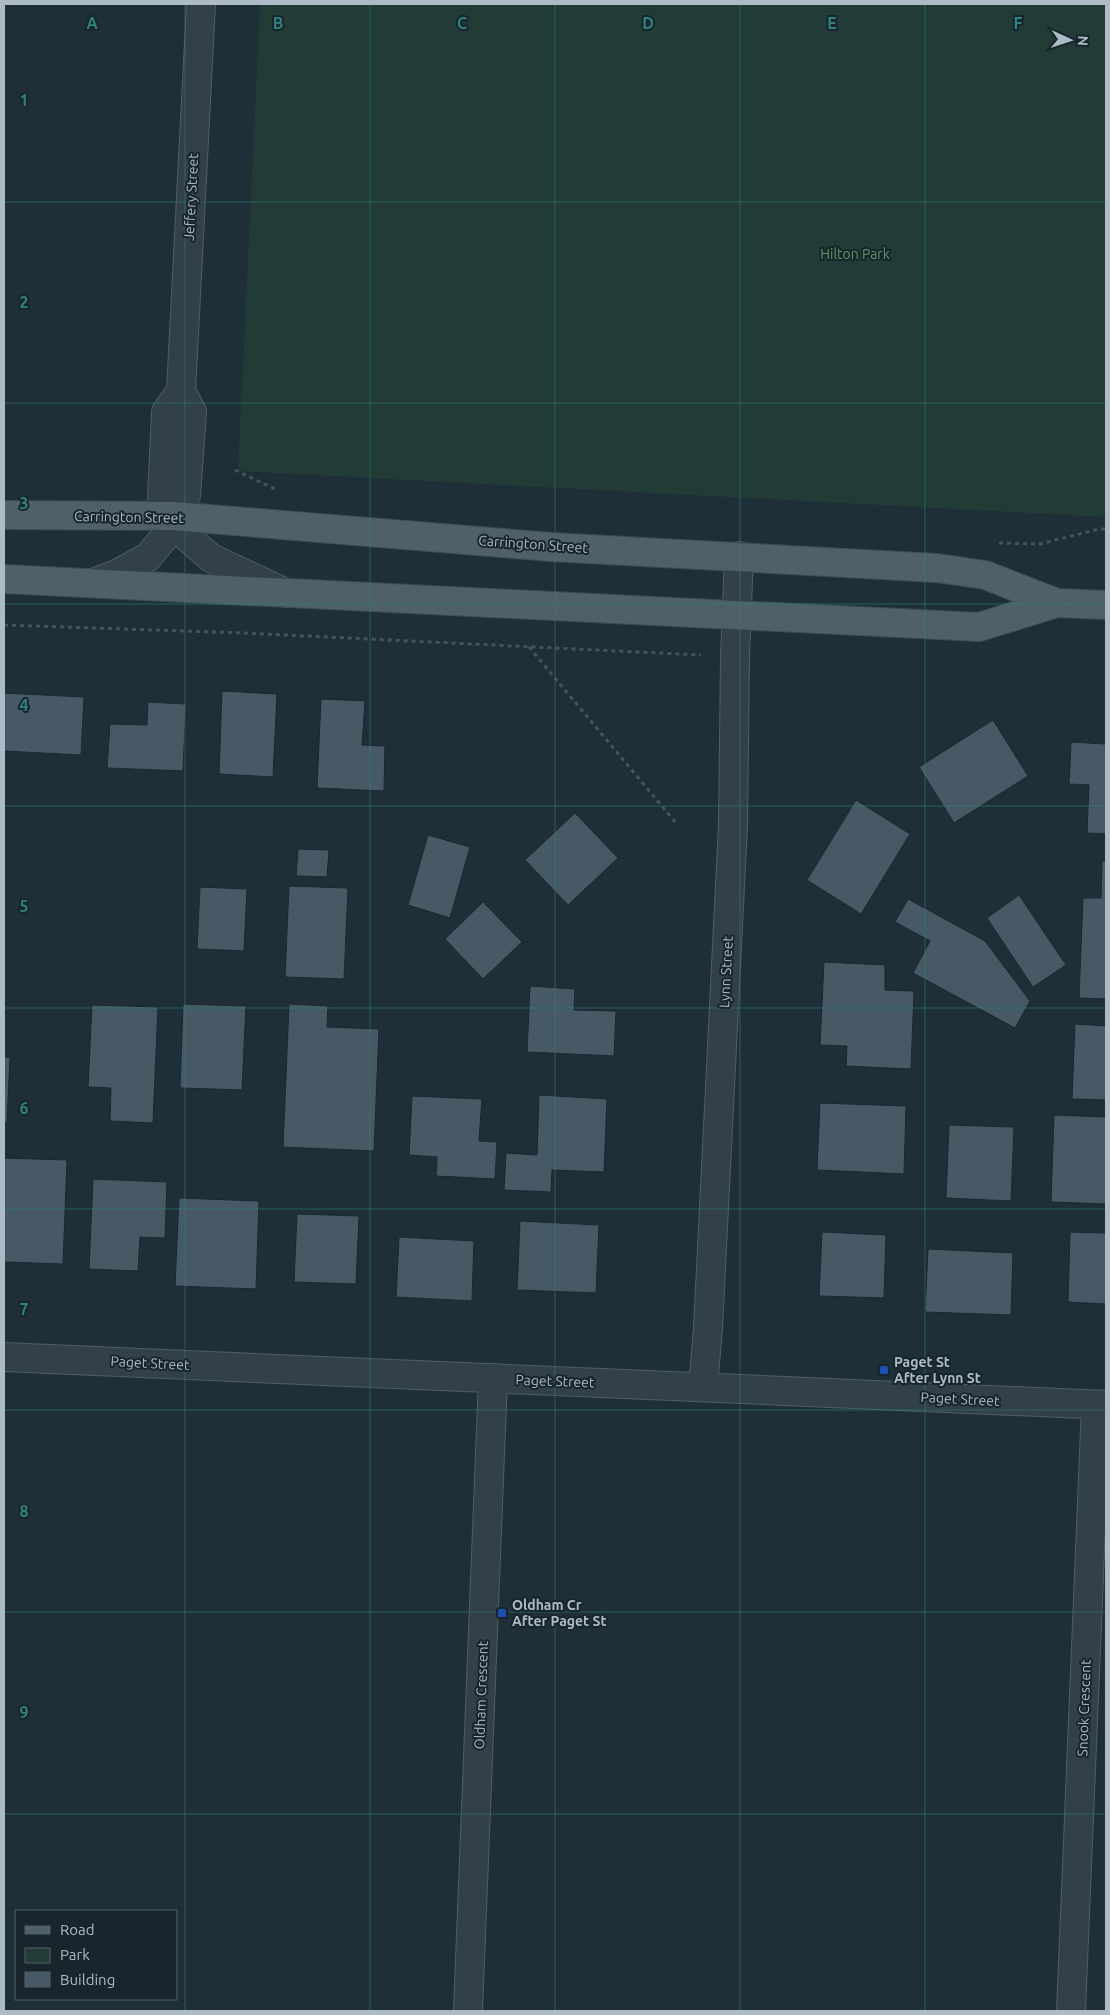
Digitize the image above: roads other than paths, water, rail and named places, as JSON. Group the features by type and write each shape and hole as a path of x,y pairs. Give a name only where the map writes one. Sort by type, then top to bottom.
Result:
{"main road":[{"name":"Carrington Street","path":"4,516 173,516 552,547 947,569 985,575 1057,603 1106,605"},
{"name":"Carrington Street","path":"4,579 979,627 1057,603"}],"street":[{"name":"Jeffery Street","path":"93,583 119,573 148,557 163,539 173,516 186,495 192,412 181,390 201,4"},
{"path":"173,516 188,538 210,558 287,594"},
{"name":"Lynn Street","path":"703,1387 733,825 736,614 739,556"},
{"name":"Paget Street","path":"4,1357 1101,1405"},
{"name":"Oldham Crescent","path":"468,2011 493,1378"},
{"name":"Snook Crescent","path":"1071,2011 1101,1405"}],"place":[{"name":"Paget St After Lynn St","path":"884,1370"},
{"name":"Oldham Cr After Paget St","path":"502,1613"}],"park label":[{"name":"Hilton Park","path":"855,254"}]}
